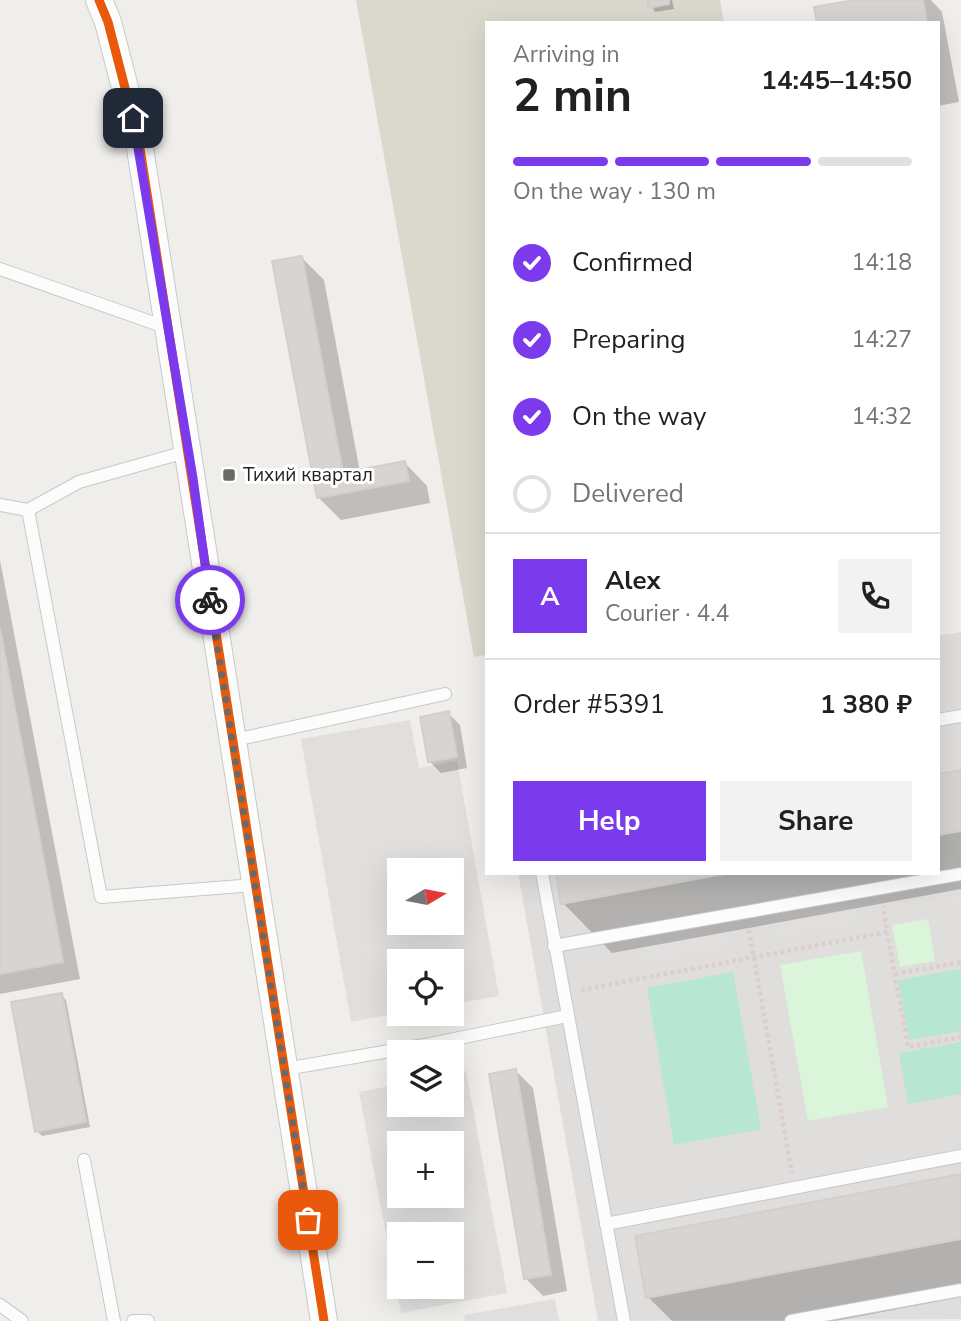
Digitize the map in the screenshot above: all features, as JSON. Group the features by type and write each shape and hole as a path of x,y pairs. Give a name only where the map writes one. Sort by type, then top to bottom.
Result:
{"street":[{"path":"100,0 139,142 189,451 230,741 324,1321"}],"lane":[{"path":"0,269 169,328"},
{"path":"0,505 28,510 79,482 189,451"},
{"path":"28,510 101,897 254,885"},
{"path":"230,741 445,694"},
{"path":"940,720 961,716"},
{"path":"554,946 961,874"},
{"path":"542,875 624,1321"},
{"path":"285,1069 430,1044 567,1016"},
{"path":"606,1224 961,1156"},
{"path":"84,1160 114,1321"},
{"path":"791,1321 961,1290"},
{"path":"0,1305 22,1321"},
{"path":"133,1321 148,1321"}],"path":[{"path":"880,888 908,1047 961,1037"},
{"path":"747,912 752,957 794,1187"},
{"path":"563,993 887,932"},
{"path":"895,974 961,962"}],"shaded area":[{"path":"356,0 720,0 724,21 485,21 485,655 474,657"},
{"path":"961,632 961,1319 598,1321 518,875 940,875 940,636"},
{"path":"410,720 419,768 457,761 499,996 464,1002 464,949 387,949 387,1015 351,1022 301,739"},
{"path":"961,890 961,906 917,913 915,898"},
{"path":"854,903 858,924 777,938 773,918"},
{"path":"728,928 731,948 642,964 639,944"},
{"path":"466,1071 507,1293 401,1313 398,1299 464,1299 464,1222 387,1222 387,1239 359,1092 387,1086 387,1117 464,1117"},
{"path":"555,1299 559,1321 465,1321 464,1315"}],"green space":[{"path":"928,919 935,961 900,967 892,925"},
{"path":"861,951 888,1107 808,1121 780,965"},
{"path":"961,969 961,1031 909,1040 898,980"},
{"path":"733,972 761,1129 674,1145 647,988"},
{"path":"961,1042 961,1094 908,1104 899,1053"}],"building":[{"path":"647,0 669,0 669,4 648,8"},
{"path":"854,0 923,0 927,21 817,21 814,7"},
{"path":"302,256 343,473 405,461 409,481 317,498 272,261"},
{"path":"0,629 63,962 0,974"},
{"path":"449,711 457,757 428,762 420,717"},
{"path":"961,770 961,831 940,835 940,774"},
{"path":"556,875 718,875 561,904"},
{"path":"62,993 86,1122 35,1132 11,1002"},
{"path":"516,1069 551,1275 524,1279 489,1074"},
{"path":"961,1174 961,1239 646,1298 635,1236"}],"cycle path":[{"path":"99,0 108,22 139,142 324,1321"}],"way so far":[{"path":"210,600 230,741 308,1220"}],"place":[{"name":"Тихий квартал","path":"229,475"}],"route":[{"path":"133,118 193,478 210,600"}]}
